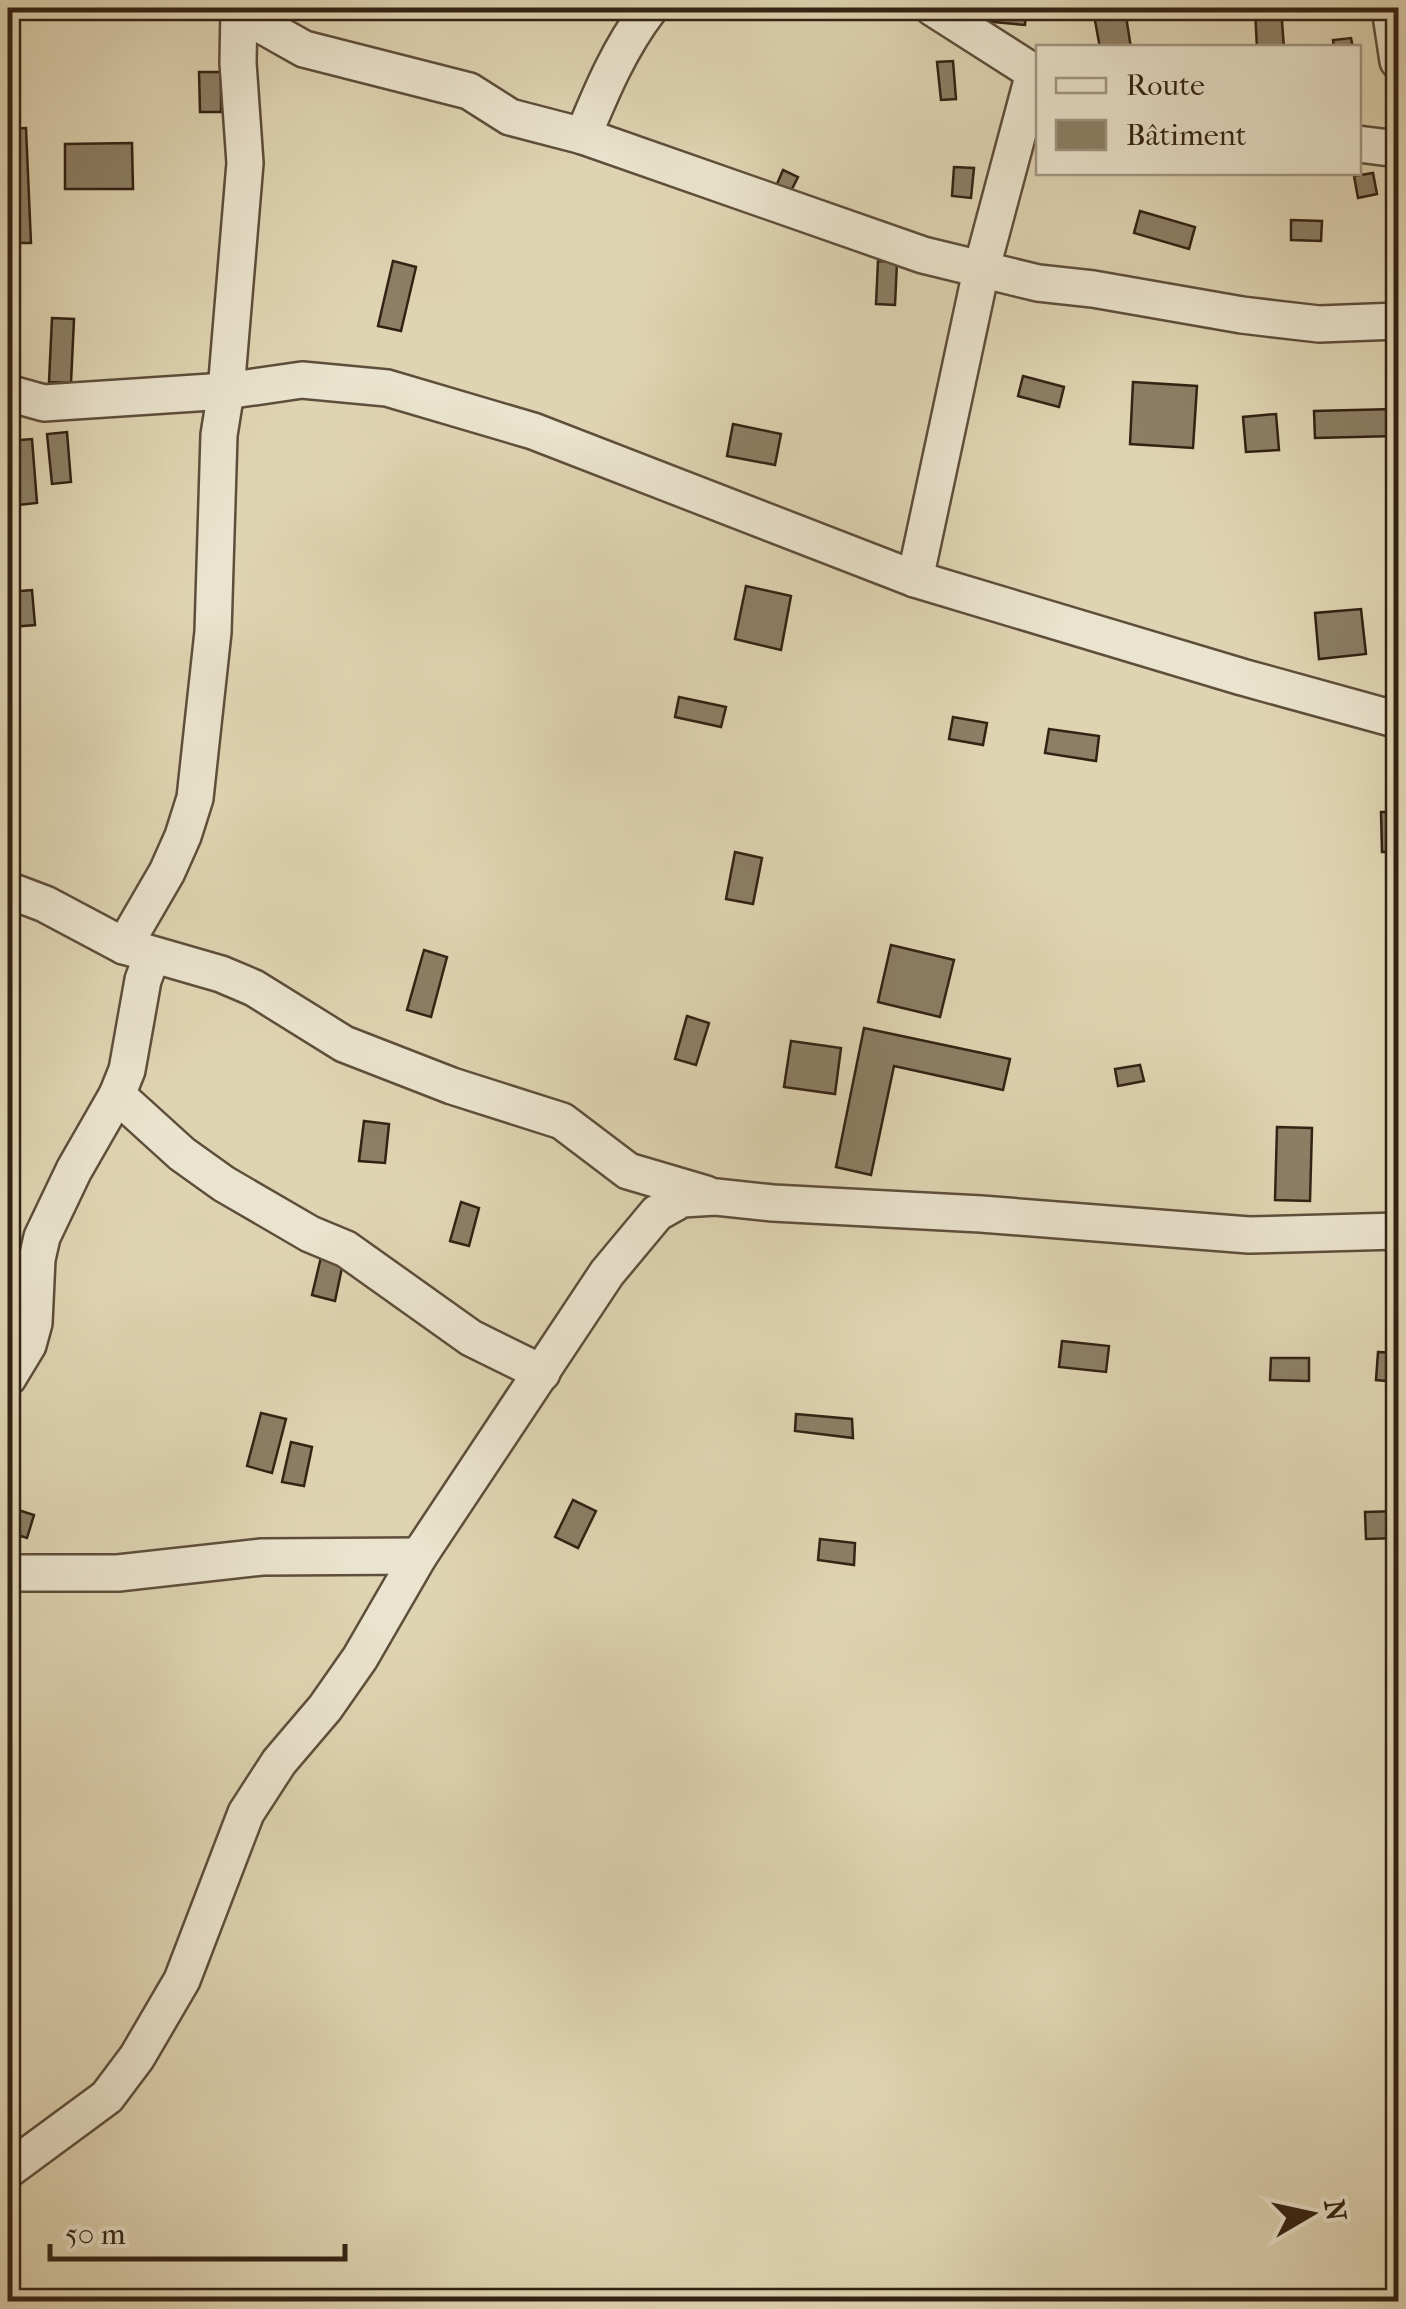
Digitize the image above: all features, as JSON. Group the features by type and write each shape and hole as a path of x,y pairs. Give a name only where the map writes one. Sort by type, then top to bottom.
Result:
{"street":[{"path":"583,136 607,77 650,8"},
{"path":"915,578 981,270 1036,74 934,8"},
{"path":"1390,8 1398,61"},
{"path":"8,1378 28,1345 34,1323 42,1236 74,1170 118,1095 134,1040 144,980 138,951 195,798 213,632 217,468 245,163 238,63 240,10 304,49 469,92 510,117 583,136 923,255 981,270 1242,315 1319,324 1398,321"},
{"path":"1361,144 1398,150"},
{"path":"8,394 44,404 226,392 302,380 387,388 533,431 915,578 1398,720"},
{"path":"8,890 45,904 138,951 221,974 254,988 344,1044 452,1086 562,1121 628,1171 716,1196 1249,1235 1398,1231"},
{"path":"118,1095 182,1154 224,1184 310,1234 346,1249 471,1338 542,1373"},
{"path":"8,2170 106,2097 138,2057 182,1980 246,1813 278,1762 325,1708 360,1658 419,1556 607,1273 657,1213 682,1199 716,1196"},
{"path":"8,1573 118,1572 262,1557 419,1556"}],"building":[{"path":"359,8 402,8 402,13 359,13"},
{"path":"584,8 618,8 619,13 585,19"},
{"path":"984,8 1026,8 1025,25 983,21"},
{"path":"1145,8 1205,8 1205,15 1145,12"},
{"path":"1281,8 1284,45 1257,45 1255,10"},
{"path":"1125,10 1131,45 1099,45 1094,15"},
{"path":"1351,38 1352,45 1334,45 1333,40"},
{"path":"953,61 956,99 941,100 937,62"},
{"path":"199,72 221,72 221,112 200,112"},
{"path":"26,128 31,243 8,243 8,129"},
{"path":"132,143 133,189 65,189 65,144"},
{"path":"954,167 974,168 971,198 952,196"},
{"path":"783,170 798,177 788,197 774,191"},
{"path":"1373,173 1377,194 1358,198 1354,176"},
{"path":"1140,211 1195,227 1189,249 1134,233"},
{"path":"1291,220 1322,221 1321,241 1291,240"},
{"path":"393,261 416,267 401,331 378,326"},
{"path":"878,261 897,262 895,305 876,304"},
{"path":"52,318 74,319 71,383 49,382"},
{"path":"1023,376 1064,387 1059,407 1018,396"},
{"path":"1133,382 1197,386 1193,448 1130,444"},
{"path":"1394,409 1395,436 1315,438 1314,411"},
{"path":"1276,414 1279,450 1246,452 1243,417"},
{"path":"733,424 781,434 775,465 727,456"},
{"path":"67,432 71,482 52,484 47,434"},
{"path":"32,439 37,503 8,506 8,441"},
{"path":"746,586 791,596 781,650 735,639"},
{"path":"32,590 35,625 12,627 9,592"},
{"path":"1361,609 1366,654 1319,659 1315,613"},
{"path":"1398,669 1398,697 1395,698 1390,671"},
{"path":"679,697 726,707 721,727 675,717"},
{"path":"953,717 987,723 983,745 949,739"},
{"path":"1049,729 1099,736 1096,761 1045,753"},
{"path":"1381,812 1398,812 1398,852 1382,852"},
{"path":"735,852 762,858 753,904 726,899"},
{"path":"891,945 954,960 940,1017 878,1002"},
{"path":"424,950 447,957 431,1017 407,1010"},
{"path":"687,1016 709,1023 696,1065 675,1059"},
{"path":"864,1028 1010,1059 1003,1090 894,1066 871,1175 836,1167"},
{"path":"791,1041 841,1048 835,1094 784,1087"},
{"path":"1140,1065 1144,1081 1118,1086 1115,1069"},
{"path":"364,1121 389,1124 385,1163 359,1161"},
{"path":"1277,1127 1312,1128 1310,1201 1275,1200"},
{"path":"461,1202 479,1208 469,1246 450,1241"},
{"path":"322,1253 344,1258 335,1301 312,1295"},
{"path":"1062,1341 1109,1346 1106,1372 1059,1367"},
{"path":"1378,1352 1398,1353 1398,1382 1376,1380"},
{"path":"1271,1358 1309,1358 1309,1381 1270,1380"},
{"path":"261,1413 286,1419 272,1473 247,1466"},
{"path":"796,1414 852,1419 853,1438 795,1431"},
{"path":"291,1442 312,1447 304,1486 282,1482"},
{"path":"573,1500 596,1511 578,1548 555,1537"},
{"path":"9,1507 34,1515 27,1538 8,1532"},
{"path":"1398,1511 1398,1538 1366,1539 1365,1512"},
{"path":"820,1539 855,1543 854,1565 818,1560"}]}
